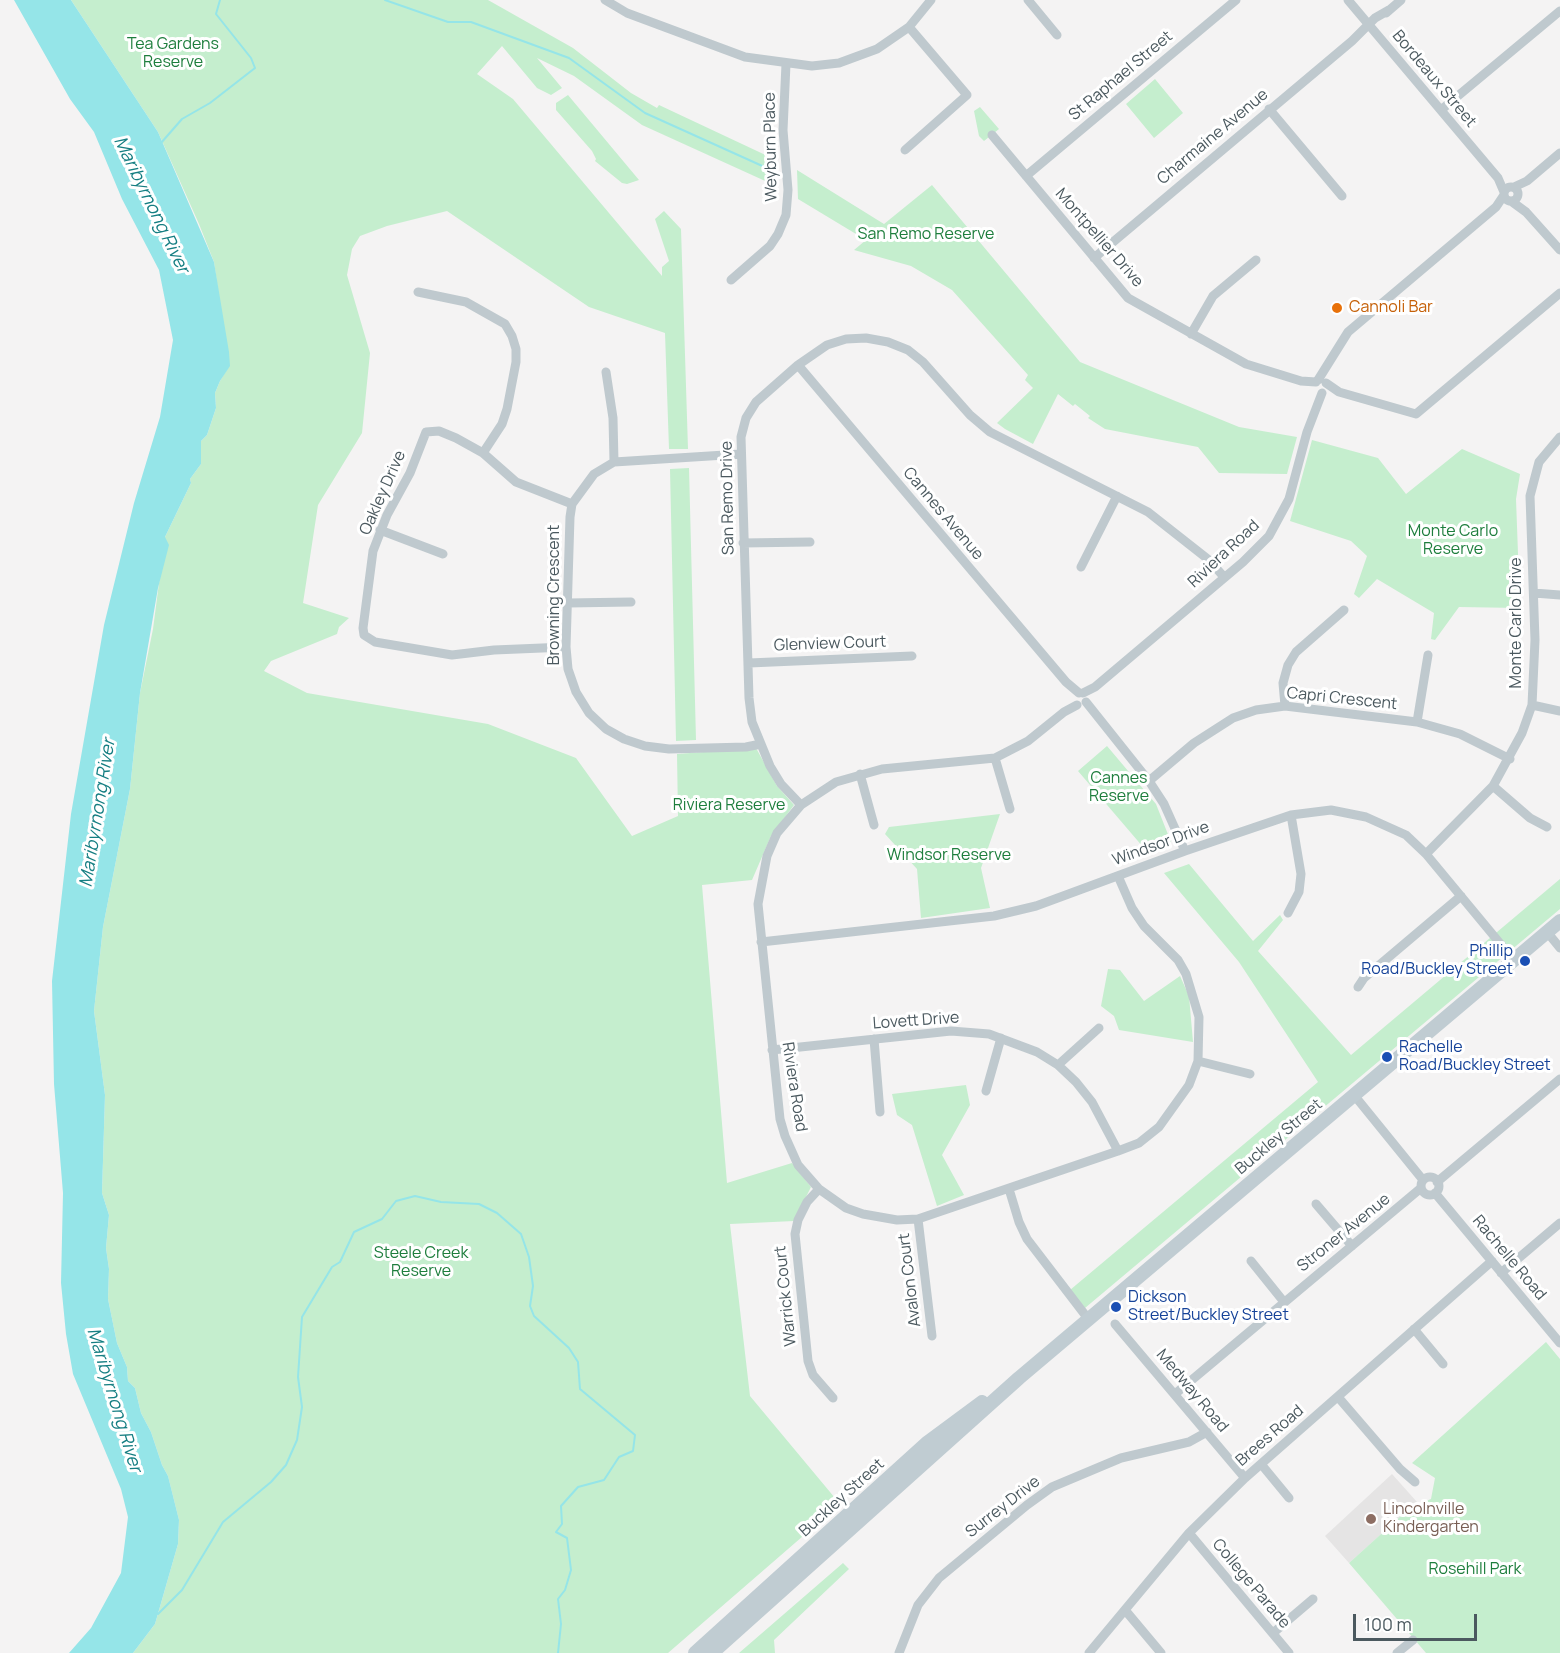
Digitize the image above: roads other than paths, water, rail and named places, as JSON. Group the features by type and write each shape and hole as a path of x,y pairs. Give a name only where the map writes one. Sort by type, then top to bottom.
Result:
{"main road":[{"name":"Buckley Street","path":"712,1653 1019,1378 1560,921"},
{"name":"Buckley Street","path":"695,1653 928,1442 1019,1378"}],"street":[{"path":"605,0 627,13 757,60 812,66 839,63 863,56 909,27 932,0"},
{"path":"1028,0 1057,35"},
{"name":"St Raphael Street","path":"1026,176 1236,0"},
{"name":"Bordeaux Street","path":"1348,0 1560,250"},
{"name":"Charmaine Avenue","path":"1094,258 1401,0"},
{"path":"1441,111 1560,10"},
{"path":"904,150 967,95 909,27"},
{"name":"Weyburn Place","path":"731,280 770,246 782,228 786,215 788,194 783,130 786,64"},
{"path":"1269,109 1342,196"},
{"name":"Montpellier Drive","path":"992,135 1128,298 1246,364 1416,414 1560,293"},
{"name":"Riviera Road","path":"1118,876 1138,917 1178,960 1186,974 1199,1017 1198,1061 1185,1092 1159,1127 1138,1143 1118,1151 918,1219 897,1220 863,1214 846,1208 819,1189 798,1165 784,1136 772,1050 758,904 767,856 777,833 801,805 836,782 860,774 995,758 1028,741 1226,575 1264,541 1285,509 1326,367 1348,332 1560,153"},
{"path":"1191,334 1213,296 1256,260"},
{"path":"418,292 466,302 504,324 512,336 516,349 516,362 507,409 502,424 483,453"},
{"name":"San Remo Drive","path":"801,805 781,784 752,722 743,543 741,437 746,418 756,402 798,365 827,345 846,339 866,338 888,342 908,350 923,362 970,415 990,432 1117,496 1168,525 1226,575"},
{"name":"Cannes Avenue","path":"798,365 1149,781 1164,804 1185,851"},
{"path":"606,372 613,418 614,462 741,454"},
{"name":"Oakley Drive","path":"566,647 494,650 452,655 369,639 364,635 364,618 374,551 380,530 410,473 426,432 439,431 483,453 516,482 572,504"},
{"name":"Monte Carlo Drive","path":"1426,854 1493,786 1510,759 1532,705 1534,593 1531,489 1539,462 1560,437"},
{"name":"Browning Crescent","path":"614,462 594,474 572,504 568,530 566,647 568,669 576,692 589,712 606,729 645,746 669,749 746,747 760,741"},
{"path":"1081,567 1117,496"},
{"path":"380,530 443,554"},
{"path":"743,543 810,542"},
{"path":"1534,593 1560,595"},
{"path":"568,603 631,602"},
{"path":"1285,706 1283,683 1288,664 1296,652 1344,610"},
{"path":"1417,722 1428,655"},
{"name":"Glenview Court","path":"749,663 912,656"},
{"path":"1532,705 1560,711"},
{"name":"Capri Crescent","path":"1149,781 1194,743 1223,723 1256,710 1285,706 1417,722 1460,734 1510,759"},
{"path":"995,758 1010,809"},
{"path":"860,774 874,825"},
{"path":"1493,786 1530,818 1547,827"},
{"name":"Windsor Drive","path":"761,942 994,916 1036,906 1291,815 1331,810 1366,817 1406,836 1426,854 1514,959"},
{"path":"1288,913 1299,892 1301,874 1291,815"},
{"path":"1358,987 1364,978 1461,896"},
{"path":"1547,932 1560,948"},
{"path":"1058,1065 1099,1028"},
{"name":"Lovett Drive","path":"772,1050 951,1031 988,1034 1037,1052 1058,1065 1092,1102 1118,1151"},
{"path":"986,1091 1001,1038"},
{"path":"874,1039 880,1112"},
{"path":"1198,1061 1250,1074"},
{"path":"1354,1095 1422,1184 1427,1194 1435,1193 1437,1182 1560,1079"},
{"path":"1422,1184 1431,1177 1437,1182"},
{"name":"Stroner Avenue","path":"1175,1394 1352,1246 1422,1184"},
{"name":"Warrick Court","path":"819,1189 807,1202 798,1220 795,1234 808,1361 813,1375 833,1398"},
{"path":"1009,1189 1019,1222 1028,1239 1089,1320"},
{"name":"Rachelle Road","path":"1435,1193 1560,1343"},
{"path":"1316,1204 1352,1246"},
{"name":"Avalon Court","path":"918,1219 932,1336"},
{"path":"1502,1273 1560,1223"},
{"path":"1251,1261 1284,1302"},
{"name":"Brees Road","path":"1089,1653 1189,1533 1245,1478 1492,1261"},
{"name":"Medway Road","path":"1115,1324 1245,1478"},
{"path":"1414,1329 1443,1364"},
{"path":"1338,1397 1400,1469 1415,1482"},
{"name":"Surrey Drive","path":"899,1653 918,1605 939,1578 1027,1505 1052,1488 1121,1458 1189,1442 1207,1432"},
{"path":"1261,1464 1289,1498"},
{"name":"College Parade","path":"1189,1533 1289,1653"},
{"path":"1273,1633 1313,1599"},
{"path":"1125,1610 1161,1653"},
{"path":"1397,1653 1413,1640"}],"water":[{"name":"Maribyrnong River","path":"14,0 71,0 158,132 214,262 229,352 230,366 215,393 216,408 207,435 201,441 201,464 190,479 191,483 165,537 169,545 158,588 140,693 130,789 103,927 94,1011 105,1095 102,1193 109,1215 106,1248 109,1269 108,1299 117,1343 127,1367 128,1381 135,1388 141,1413 168,1476 179,1520 178,1544 155,1624 133,1653 69,1653 91,1628 121,1573 128,1517 121,1489 73,1374 66,1334 61,1283 63,1193 54,1084 52,981 71,814 104,625 134,503 160,417 173,340 159,270 122,199 94,132 70,99"}],"waterway":[{"path":"161,143 182,119 210,103 255,68 251,58 216,14 220,0"},
{"path":"385,0 448,22 471,22 569,58 645,113 769,169"},
{"path":"158,1614 182,1590 223,1522 271,1482 286,1465 297,1440 302,1407 298,1377 302,1317 332,1267 340,1262 354,1232 382,1219 396,1201 415,1196 441,1202 479,1204 497,1213 521,1234 529,1257 533,1286 530,1306 534,1316 569,1348 578,1362 580,1389 635,1435 633,1451 619,1457 604,1480 578,1487 561,1506 562,1524 556,1532 567,1538 571,1570 565,1590 558,1599 561,1624 558,1653"}],"place":[{"name":"Cannoli Bar","path":"1337,308"},
{"name":"Phillip Road/Buckley Street","path":"1525,961"},
{"name":"Rachelle Road/Buckley Street","path":"1387,1057"},
{"name":"Dickson Street/Buckley Street","path":"1116,1307"},
{"name":"Lincolnville Kindergarten","path":"1371,1519"}],"park label":[{"name":"Tea Gardens Reserve","path":"173,54"},
{"name":"San Remo Reserve","path":"926,235"},
{"name":"Monte Carlo Reserve","path":"1453,541"},
{"name":"Cannes Reserve","path":"1119,788"},
{"name":"Riviera Reserve","path":"729,806"},
{"name":"Windsor Reserve","path":"949,856"},
{"name":"Steele Creek Reserve","path":"421,1263"},
{"name":"Rosehill Park","path":"1475,1570"}]}
